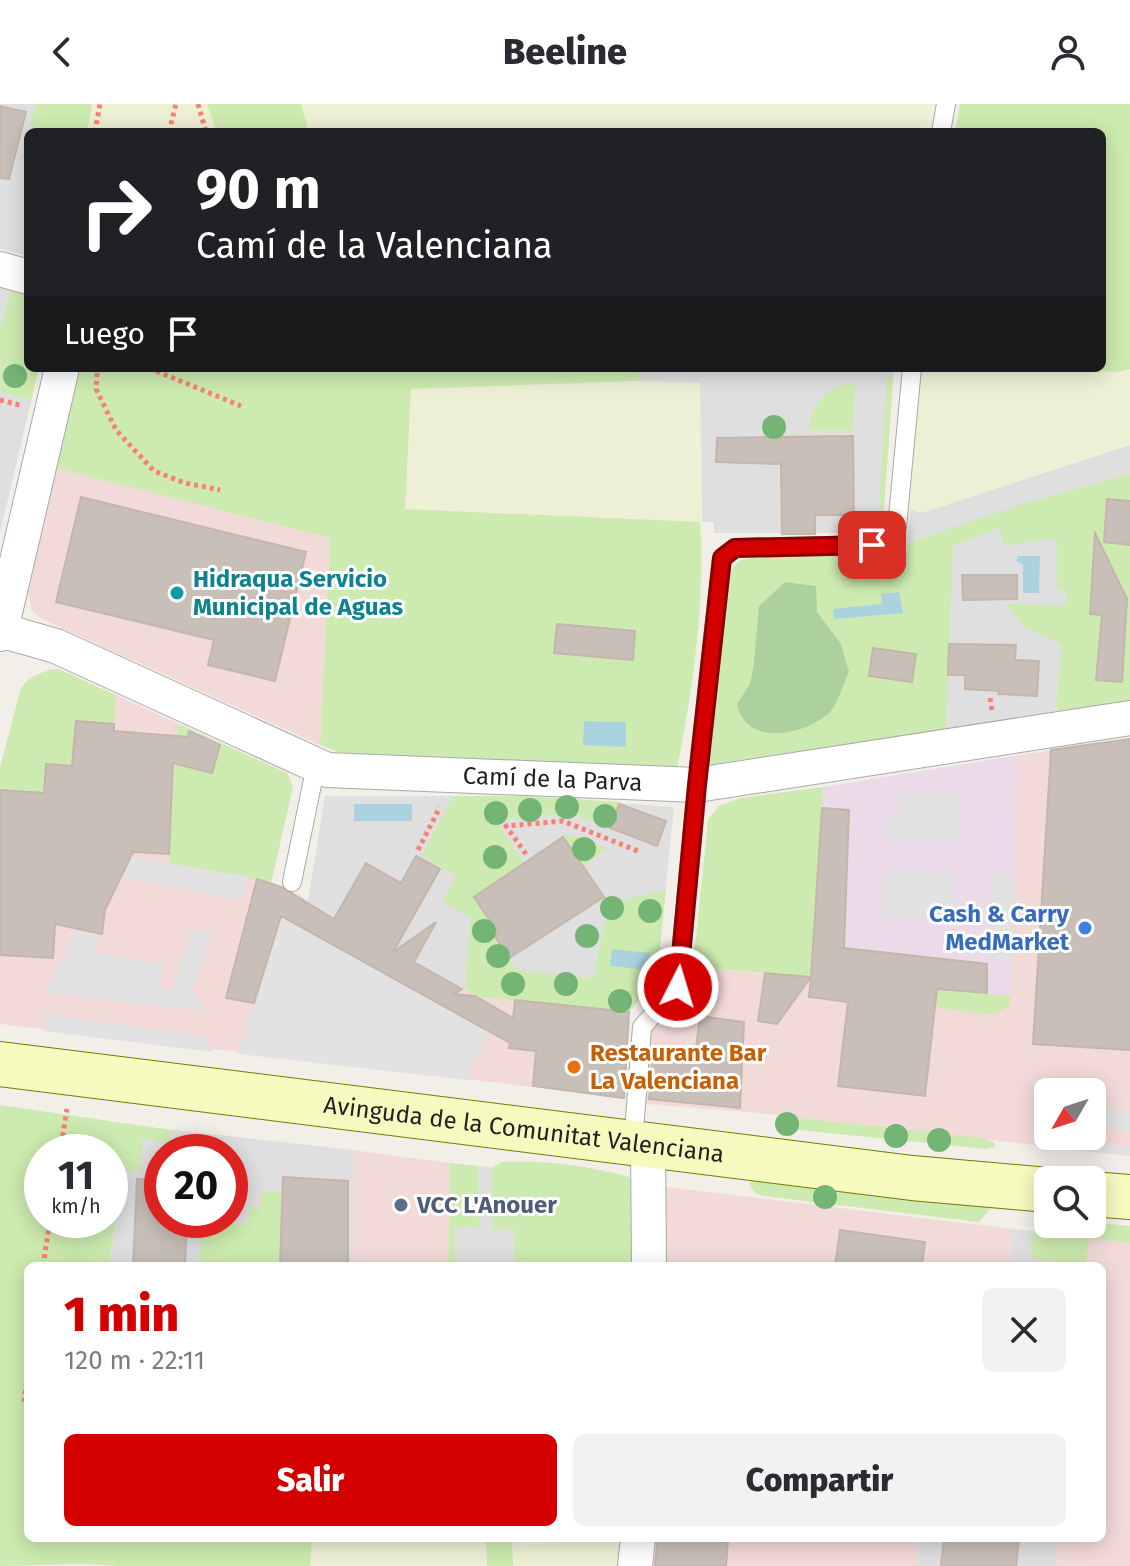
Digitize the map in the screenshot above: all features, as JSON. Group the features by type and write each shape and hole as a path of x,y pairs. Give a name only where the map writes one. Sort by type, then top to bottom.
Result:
{"main road":[{"name":"Avinguda de la Comunitat Valenciana","path":"0,1064 912,1178 1034,1189"},
{"path":"1106,1195 1130,1197"}],"street":[{"path":"0,269 24,276"},
{"name":"Camí de la Parva","path":"61,372 0,631 56,646 327,770 697,785 1130,718"},
{"path":"640,1145 649,1262"},
{"path":"635,1566 638,1542"}],"lane":[{"path":"942,128 946,104"},
{"path":"640,1145 642,1027 678,987 722,558 735,548 872,545 897,527 912,372"},
{"path":"292,882 316,765"}],"path":[{"path":"96,128 100,104"},
{"path":"170,128 176,104"},
{"path":"198,104 205,128"},
{"path":"97,372 96,389 116,430 154,471 185,483 220,490"},
{"path":"159,372 241,406"},
{"path":"418,850 446,796 447,775"},
{"path":"526,854 506,826 563,821 638,851"},
{"path":"44,1262 47,1238"}],"shaded area":[{"path":"0,104 92,104 88,128 24,128 24,255 0,249"},
{"path":"0,287 24,293 24,372 38,372 0,533"},
{"path":"1130,369 1130,489 1056,713 946,729 952,547 907,552 921,372 1118,372"},
{"path":"641,372 894,372 883,521 867,533 714,533 714,522 700,522 700,383 638,381"},
{"path":"55,468 330,538 320,745 42,619 32,611 28,592"},
{"path":"58,669 287,773 293,787 271,883 290,890 479,997 629,1012 626,1098 0,1024 0,768 21,688 29,678"},
{"path":"1130,739 1130,1156 1078,1150 1106,1150 1106,1078 1034,1078 1034,1145 749,1112 645,1104 649,1032 683,1011 689,999 693,967 1010,996 1019,755"},
{"path":"1019,755 1011,996 811,977 823,787"},
{"path":"899,794 960,795 959,842 887,840 886,817 898,817"},
{"path":"325,796 523,796 674,807 658,966 642,996 629,1012 479,997 308,901"},
{"path":"131,857 249,877 242,900 121,877"},
{"path":"884,869 952,874 953,899 961,900 960,921 883,914"},
{"path":"992,876 1015,876 1012,959 988,958"},
{"path":"281,916 488,1031 467,1080 238,1054"},
{"path":"76,928 102,934 91,952 165,965 157,988 172,990 193,928 212,934 192,992 196,993 204,1011 45,993"},
{"path":"44,1014 204,1036 213,1052 43,1031"},
{"path":"1106,1108 1130,1110 1130,1131 1106,1128"},
{"path":"130,1125 210,1134 144,1134 144,1238 248,1238 248,1138 353,1150 353,1262 110,1262 113,1238 128,1238"},
{"path":"1106,1144 1130,1147 1130,1156 1082,1150 1106,1150"},
{"name":"VCC L'Anouer","path":"353,1150 450,1163 448,1262 353,1262"},
{"path":"450,1163 619,1181 604,1262 448,1262"},
{"path":"660,1186 1013,1229 1009,1262 659,1262"},
{"path":"1013,1229 1034,1231 1034,1238 1089,1238 1086,1262 1009,1262"},
{"path":"1089,1238 1130,1243 1130,1566 1056,1566 1057,1542 1106,1542 1106,1262 1086,1262"},
{"path":"650,1542 919,1542 916,1566 648,1566"},
{"path":"919,1542 1057,1542 1056,1566 916,1566"}],"green space":[{"path":"36,104 92,104 88,128 29,128"},
{"path":"92,104 932,104 927,128 88,128"},
{"path":"207,104 301,104 308,128 216,128"},
{"path":"960,104 1130,104 1130,369 1106,371 1106,128 956,128"},
{"path":"11,290 24,293 24,372 38,372 31,400 1,392 0,330"},
{"path":"1106,369 1118,372 1130,369 1130,445 922,513 910,509 921,372 1106,372"},
{"path":"77,372 641,372 638,381 411,389 405,509 700,522 701,584 696,646 677,769 341,753 320,745 330,538 55,468"},
{"path":"887,375 893,380 884,508 879,508"},
{"path":"574,381 700,383 703,566 693,687 517,513 405,510 411,389"},
{"path":"855,383 853,430 809,430 817,404 837,388"},
{"path":"1130,474 1130,701 1056,713 1061,644 1024,627 1006,604 1065,606 1066,590 1057,590 1057,538 1002,546 1000,527 953,546 946,729 708,765 729,572 739,561 756,556 849,556 907,552 908,543 1019,505"},
{"path":"785,582 816,586 817,612 841,644 849,672 830,712 819,720 792,731 763,732 751,727 742,718 737,704 750,684 759,606"},
{"path":"58,669 116,695 114,724 76,721 72,766 46,764 44,793 0,790 0,768 21,688 38,675"},
{"path":"181,725 287,773 293,787 271,883 169,863 177,730"},
{"path":"823,787 811,977 693,967 708,820 719,806 740,798"},
{"path":"453,796 523,796 620,802 610,828 567,813 495,820 524,863 474,897 498,933 494,936 517,971 594,978 608,903 666,890 658,966 642,996 629,1012 479,997 465,989 471,918 442,902 456,876 422,855"},
{"path":"568,834 607,848 583,867 563,837"},
{"path":"916,987 1011,996 1010,1005 995,1015 913,1005"},
{"path":"0,1105 171,1130 170,1134 144,1134 141,1172 128,1171 128,1134 24,1134 24,1238 113,1238 110,1262 24,1262 24,1542 312,1542 310,1566 0,1566"},
{"path":"782,1116 983,1138 995,1143 995,1147 985,1149 779,1128"},
{"path":"502,1162 534,1162 629,1177 637,1207 631,1237 633,1262 514,1262 515,1229 492,1230 492,1168"},
{"path":"450,1163 478,1166 479,1227 454,1228 456,1262 448,1262"},
{"path":"754,1180 991,1208 979,1222 763,1196 753,1191 749,1183"},
{"path":"261,1191 283,1192 280,1262 198,1262 202,1238 248,1238 250,1208 260,1208"},
{"path":"1106,1223 1130,1226 1130,1243 1089,1238 1106,1238"},
{"path":"1034,1231 1034,1238 1089,1238 1086,1262 1032,1258 1031,1236"},
{"path":"312,1542 486,1542 487,1566 310,1566"},
{"path":"486,1542 512,1542 513,1566 487,1566"},
{"path":"628,1542 625,1566 513,1566 513,1545"}],"water":[{"path":"1018,556 1040,556 1039,593 1023,593 1023,564 1016,561"},
{"path":"899,592 903,613 834,619 833,609 882,604 881,594"},
{"path":"584,721 626,722 626,747 583,745"},
{"path":"354,804 412,804 412,821 354,821"},
{"path":"612,949 650,953 648,970 610,966"}],"building":[{"path":"0,106 26,112 9,179 0,178"},
{"path":"853,436 854,515 815,515 815,534 782,534 781,464 716,462 717,438"},
{"name":"Hidraqua Servicio Municipal de Aguas","path":"81,497 306,552 275,681 208,665 214,640 56,602"},
{"path":"1107,499 1130,501 1130,545 1104,542"},
{"path":"1095,533 1127,599 1122,682 1096,680 1102,615 1090,614"},
{"path":"962,575 1017,575 1017,599 963,600"},
{"path":"557,624 635,631 633,660 554,653"},
{"path":"949,644 1016,645 1015,660 1039,661 1037,696 965,689 965,675 948,675"},
{"path":"873,648 916,654 912,682 869,676"},
{"path":"76,721 114,724 114,731 188,737 189,731 220,745 212,773 173,763 169,854 133,852 105,910 102,934 55,924 53,958 0,955 0,790 44,793 46,764 72,766"},
{"name":"Cash & Carry MedMarket","path":"1130,739 1130,1050 1033,1044 1051,750"},
{"path":"619,804 666,821 657,846 610,828"},
{"path":"822,808 849,810 844,948 987,964 987,993 937,989 925,1096 838,1086 848,1002 809,997"},
{"path":"563,837 604,897 509,958 494,935 498,933 474,897"},
{"path":"416,856 440,869 393,952 436,922 414,962 462,989 454,994 475,996 513,1018 515,1000 629,1012 624,1098 533,1086 536,1051 509,1048 510,1043 281,916 254,1003 226,998 257,879 281,887 334,919 366,863 401,883"},
{"path":"765,973 811,977 777,1024 758,1021"},
{"path":"700,1016 744,1022 740,1108 649,1099 653,1046 696,1049"},
{"path":"283,1177 348,1181 348,1262 280,1262"},
{"path":"137,1179 144,1179 144,1238 186,1238 185,1262 133,1262"},
{"path":"840,1230 925,1242 922,1262 836,1262"},
{"path":"658,1542 728,1542 726,1566 655,1566"},
{"path":"944,1542 1019,1542 1016,1566 941,1566"}],"place":[{"name":"Hidraqua Servicio Municipal de Aguas","path":"177,593"},
{"name":"Cash & Carry MedMarket","path":"1085,928"},
{"name":"Restaurante Bar La Valenciana","path":"574,1067"},
{"name":"VCC L'Anouer","path":"401,1205"}],"route":[{"path":"678,987 722,558 735,548 872,545"}]}
